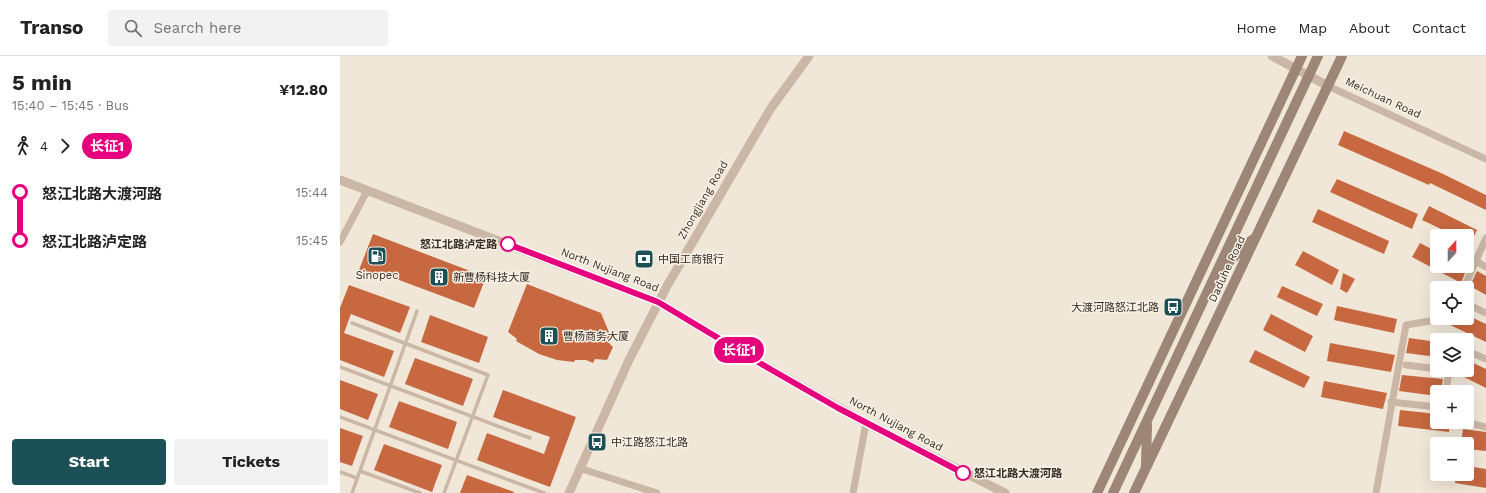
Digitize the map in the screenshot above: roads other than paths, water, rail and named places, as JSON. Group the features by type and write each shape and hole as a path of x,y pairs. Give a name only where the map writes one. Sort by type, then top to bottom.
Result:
{"main road":[{"name":"Daduhe Road","path":"1097,493 1302,56"},
{"name":"Daduhe Road","path":"1113,493 1318,56"},
{"name":"Daduhe Road","path":"1134,493 1342,56"},
{"path":"1214,276 1257,236"},
{"path":"1146,469 1148,419"}],"street":[{"name":"Zhongjiang Road","path":"569,493 629,360 658,302 771,108 808,56"},
{"name":"Meichuan Road","path":"1272,56 1308,77 1486,159"},
{"name":"North Nujiang Road","path":"340,180 658,302 770,369 866,423 1004,493"},
{"path":"340,242 367,191"},
{"path":"1467,281 1486,238"},
{"path":"1476,261 1486,267"},
{"path":"1474,307 1486,313"},
{"path":"1376,493 1406,325 1430,321"},
{"path":"1474,354 1486,359"},
{"path":"1406,365 1430,368"},
{"path":"1392,402 1430,406"},
{"path":"853,493 866,423"},
{"path":"1474,424 1486,427"},
{"path":"579,468 657,493"}],"lane":[{"path":"352,493 417,311"},
{"path":"352,324 488,374 444,493"},
{"path":"340,367 530,438"},
{"path":"340,417 544,493"},
{"path":"360,471 420,493"},
{"path":"340,472 357,478"}],"place":[{"name":"怒江北路泸定路","path":"508,244"},
{"name":"Sinopec","path":"377,256"},
{"name":"中国工商银行","path":"644,259"},
{"name":"新曹杨科技大厦","path":"439,277"},
{"name":"大渡河路怒江北路","path":"1173,307"},
{"name":"曹杨商务大厦","path":"549,336"},
{"name":"中江路怒江北路","path":"597,442"},
{"name":"怒江北路大渡河路","path":"963,473"}]}
